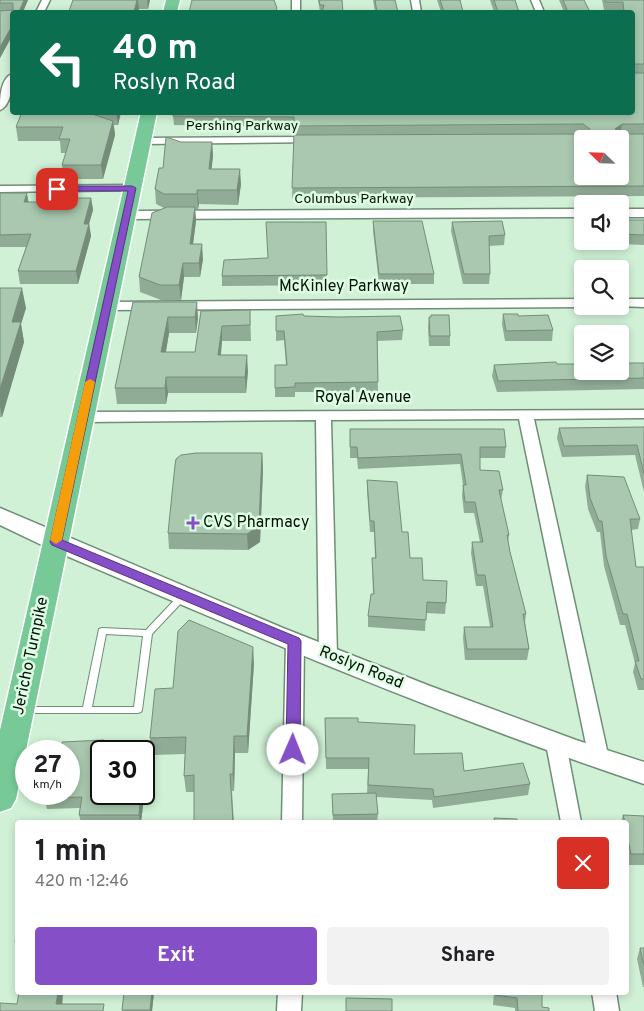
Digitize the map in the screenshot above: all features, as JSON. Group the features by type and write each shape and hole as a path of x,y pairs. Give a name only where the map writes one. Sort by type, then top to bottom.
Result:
{"main road":[{"name":"Jericho Turnpike","path":"0,799 148,115"},
{"name":"Roslyn Road","path":"0,516 56,542 461,709 556,744 644,773"}],"street":[{"path":"0,107 10,82"},
{"name":"Pershing Parkway","path":"142,141 328,140"},
{"path":"0,189 132,188"},
{"name":"Columbus Parkway","path":"126,215 574,213"},
{"path":"629,213 644,213"},
{"name":"McKinley Parkway","path":"107,306 574,303"},
{"path":"629,303 644,303"},
{"name":"Royal Avenue","path":"83,417 644,414"},
{"path":"526,415 599,759"},
{"path":"324,416 328,655"},
{"path":"292,820 294,641"},
{"path":"556,744 571,820"},
{"path":"289,1011 290,995"},
{"path":"604,995 607,1011"}],"lane":[{"path":"19,710 138,710 148,633 184,595"},
{"path":"87,710 102,632 148,633"}],"building":[{"path":"0,0 24,0 20,10 13,10 13,3 0,3"},
{"path":"73,0 137,0 134,10 69,10"},
{"path":"192,0 274,0 277,8 276,10 190,10"},
{"path":"319,0 342,0 343,10 323,10 324,5 320,5"},
{"path":"375,0 395,0 398,10 377,10"},
{"path":"440,0 460,0 462,10 443,10"},
{"path":"494,0 515,0 518,10 497,10"},
{"path":"563,0 584,0 589,10 567,10"},
{"path":"605,0 644,0 644,64 635,64 635,10 624,10 623,2 605,2"},
{"path":"10,10 10,30 0,47 0,11"},
{"path":"635,73 644,73 644,124 622,124 615,129 616,130 589,130 590,129 583,124 294,126 294,117 173,115 635,115"},
{"path":"21,115 95,115 113,121 101,165 62,165 70,139 59,139 63,127 16,127"},
{"path":"574,134 574,185 629,185 629,134 644,134 644,186 292,188 294,135"},
{"path":"166,137 181,142 212,142 209,169 240,169 237,190 197,190 197,194 164,194 155,189 159,168 163,168"},
{"path":"0,193 27,193 24,202 59,202 60,198 91,198 84,224 89,224 76,271 18,271 31,234 0,235"},
{"path":"167,207 195,207 190,244 202,244 199,263 183,263 179,285 160,285 139,277 152,213"},
{"path":"629,220 644,220 644,235 629,234"},
{"path":"373,221 422,221 434,274 379,274"},
{"path":"502,221 505,235 489,236 490,274 464,274 452,222"},
{"path":"266,222 326,222 327,275 222,276 224,260 268,258"},
{"path":"0,288 22,288 12,322 21,322 0,389"},
{"path":"133,302 197,302 195,317 168,317 161,352 195,352 201,311 250,310 250,325 222,326 218,355 247,355 245,377 166,377 165,388 115,388"},
{"path":"303,314 304,316 338,317 400,316 403,330 377,332 378,382 295,383 295,387 275,388 275,365 287,365 284,331 276,331 276,316"},
{"path":"503,314 518,314 518,316 548,315 553,330 506,331"},
{"path":"431,315 449,315 450,336 430,336 429,317"},
{"path":"556,362 557,364 574,364 574,379 498,381 494,365"},
{"path":"629,363 644,363 644,378 629,378"},
{"path":"644,427 644,473 637,445 564,446 559,428"},
{"path":"350,429 504,429 506,447 480,447 480,470 499,471 503,490 499,490 509,535 507,535 510,552 526,614 523,614 529,649 467,649 464,627 493,627 485,575 477,575 472,542 483,542 475,502 465,502 463,485 466,485 461,454 358,458 357,447 350,447"},
{"name":"CVS Pharmacy","path":"196,453 262,453 259,526 247,534 168,533 176,459 181,455"},
{"path":"587,475 624,477 640,519 630,519 636,567 644,567 644,679 641,679 635,661 639,661 627,614 623,614 606,556 602,521 599,521 590,498"},
{"path":"367,480 397,482 402,532 408,532 410,558 422,558 423,580 447,581 446,603 427,602 426,620 368,616 371,594 374,594 372,558 376,558 374,521 370,521"},
{"path":"189,620 253,647 247,736 234,736 233,774 230,774 233,820 194,820 194,775 184,776 186,737 150,738 155,689 173,688 178,631"},
{"path":"325,718 358,718 358,722 415,725 414,754 462,753 464,771 523,763 530,784 434,797 433,789 368,785 369,758 326,758"},
{"path":"80,741 90,741 90,805 140,805 139,815 79,815 82,797 80,797"},
{"path":"376,793 378,814 333,815 332,794"},
{"path":"623,815 644,816 644,854 631,854 629,820 624,820"},
{"path":"494,818 517,820 494,820"},
{"path":"640,948 644,948 644,965"},
{"path":"18,995 58,995 56,1004 104,1004 103,1011 0,1011 0,1003 17,1004"},
{"path":"124,995 152,995 150,1010 122,1010"},
{"path":"495,995 542,995 542,1007 549,1008 549,1011 518,1011 517,998"},
{"path":"346,998 392,999 392,1011 346,1011"}],"slow traffic":[{"path":"56,540 90,382"}],"place":[{"name":"CVS Pharmacy","path":"193,523"}],"route":[{"path":"57,189 132,188 56,542 294,641 293,750"}]}
